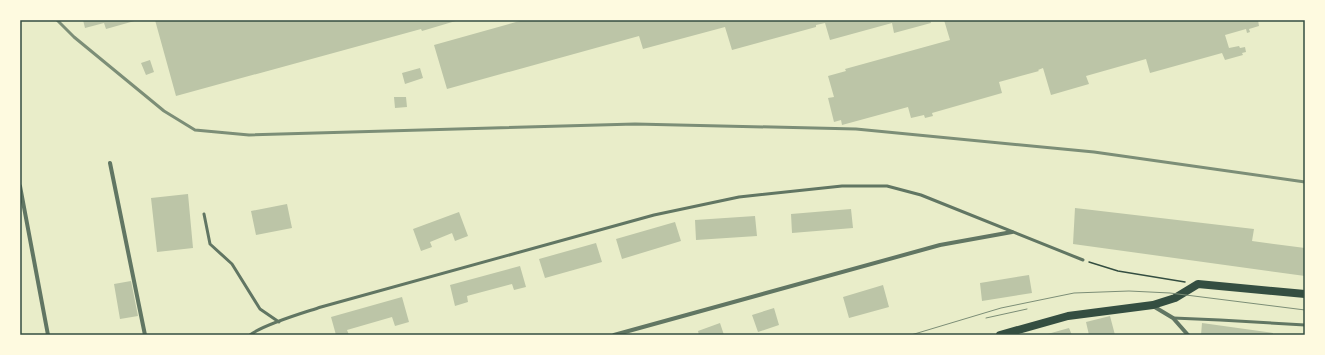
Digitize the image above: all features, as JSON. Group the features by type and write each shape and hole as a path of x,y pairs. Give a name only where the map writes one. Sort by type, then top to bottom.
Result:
{"main road":[{"path":"1000,335 1068,316 1153,305 1175,298 1198,284 1305,294"}],"street":[{"path":"110,163 145,335"},
{"path":"20,186 48,335"},
{"path":"614,335 940,245 1012,232"},
{"path":"1153,305 1173,318 1188,335"}],"lane":[{"path":"250,335 279,322 321,307 654,215 739,196 842,186 887,186 921,195 1083,260"},
{"path":"204,214 210,244 232,264 260,309 279,322"},
{"path":"1173,318 1305,325"}],"path":[{"path":"1083,260 1118,271 1198,284"}],"building":[{"path":"83,20 138,20 106,29 104,23 85,28"},
{"path":"155,20 459,20 176,96"},
{"path":"523,20 930,20 931,23 894,33 892,23 830,40 825,23 816,25 816,27 732,50 725,27 643,49 639,36 447,89 434,45"},
{"path":"944,20 1258,20 1259,26 1249,29 1250,32 1247,33 1246,29 1225,35 1229,48 1239,46 1240,48 1245,47 1246,52 1242,53 1243,55 1225,60 1222,53 1150,73 1146,59 1086,76 1089,84 1051,95 1043,68 1038,70 1039,71 999,82 1002,93 932,113 933,116 925,118 924,115 911,118 908,107 842,125 841,120 834,122 828,98 834,97 828,76 846,71 845,69 950,40"},
{"path":"150,60 154,72 146,75 141,63"},
{"path":"420,68 423,78 405,84 402,73"},
{"path":"394,97 406,97 407,107 395,108"},
{"path":"188,194 193,248 157,252 151,198"},
{"path":"287,204 292,228 256,235 251,211"},
{"path":"1075,208 1254,229 1252,241 1305,248 1305,276 1073,244"},
{"path":"851,209 853,228 792,233 791,214"},
{"path":"459,212 468,236 455,241 452,233 430,242 432,247 421,251 413,229"},
{"path":"755,216 757,236 696,240 695,220"},
{"path":"675,222 681,241 622,259 616,239"},
{"path":"596,243 602,262 545,278 539,259"},
{"path":"520,266 526,287 514,290 512,284 467,296 468,302 455,306 450,285"},
{"path":"1029,275 1032,293 982,301 980,283"},
{"path":"131,281 138,316 120,319 114,284"},
{"path":"883,285 889,307 849,318 843,297"},
{"path":"402,297 409,322 395,326 392,317 347,330 349,335 336,335 331,317"},
{"path":"774,308 779,325 758,332 752,315"},
{"path":"1110,316 1115,335 1089,335 1086,322"},
{"path":"720,323 724,335 699,335 698,331"},
{"path":"1202,323 1273,333 1273,335 1201,335"},
{"path":"1069,328 1072,335 1044,335"}],"tram line":[{"path":"911,335 1001,308 1074,293 1129,291 1170,293 1305,310"},
{"path":"986,318 1027,309"}],"railway":[{"path":"57,20 74,37 164,111 195,130 249,135 635,124 856,129 1094,152 1305,182"}]}
